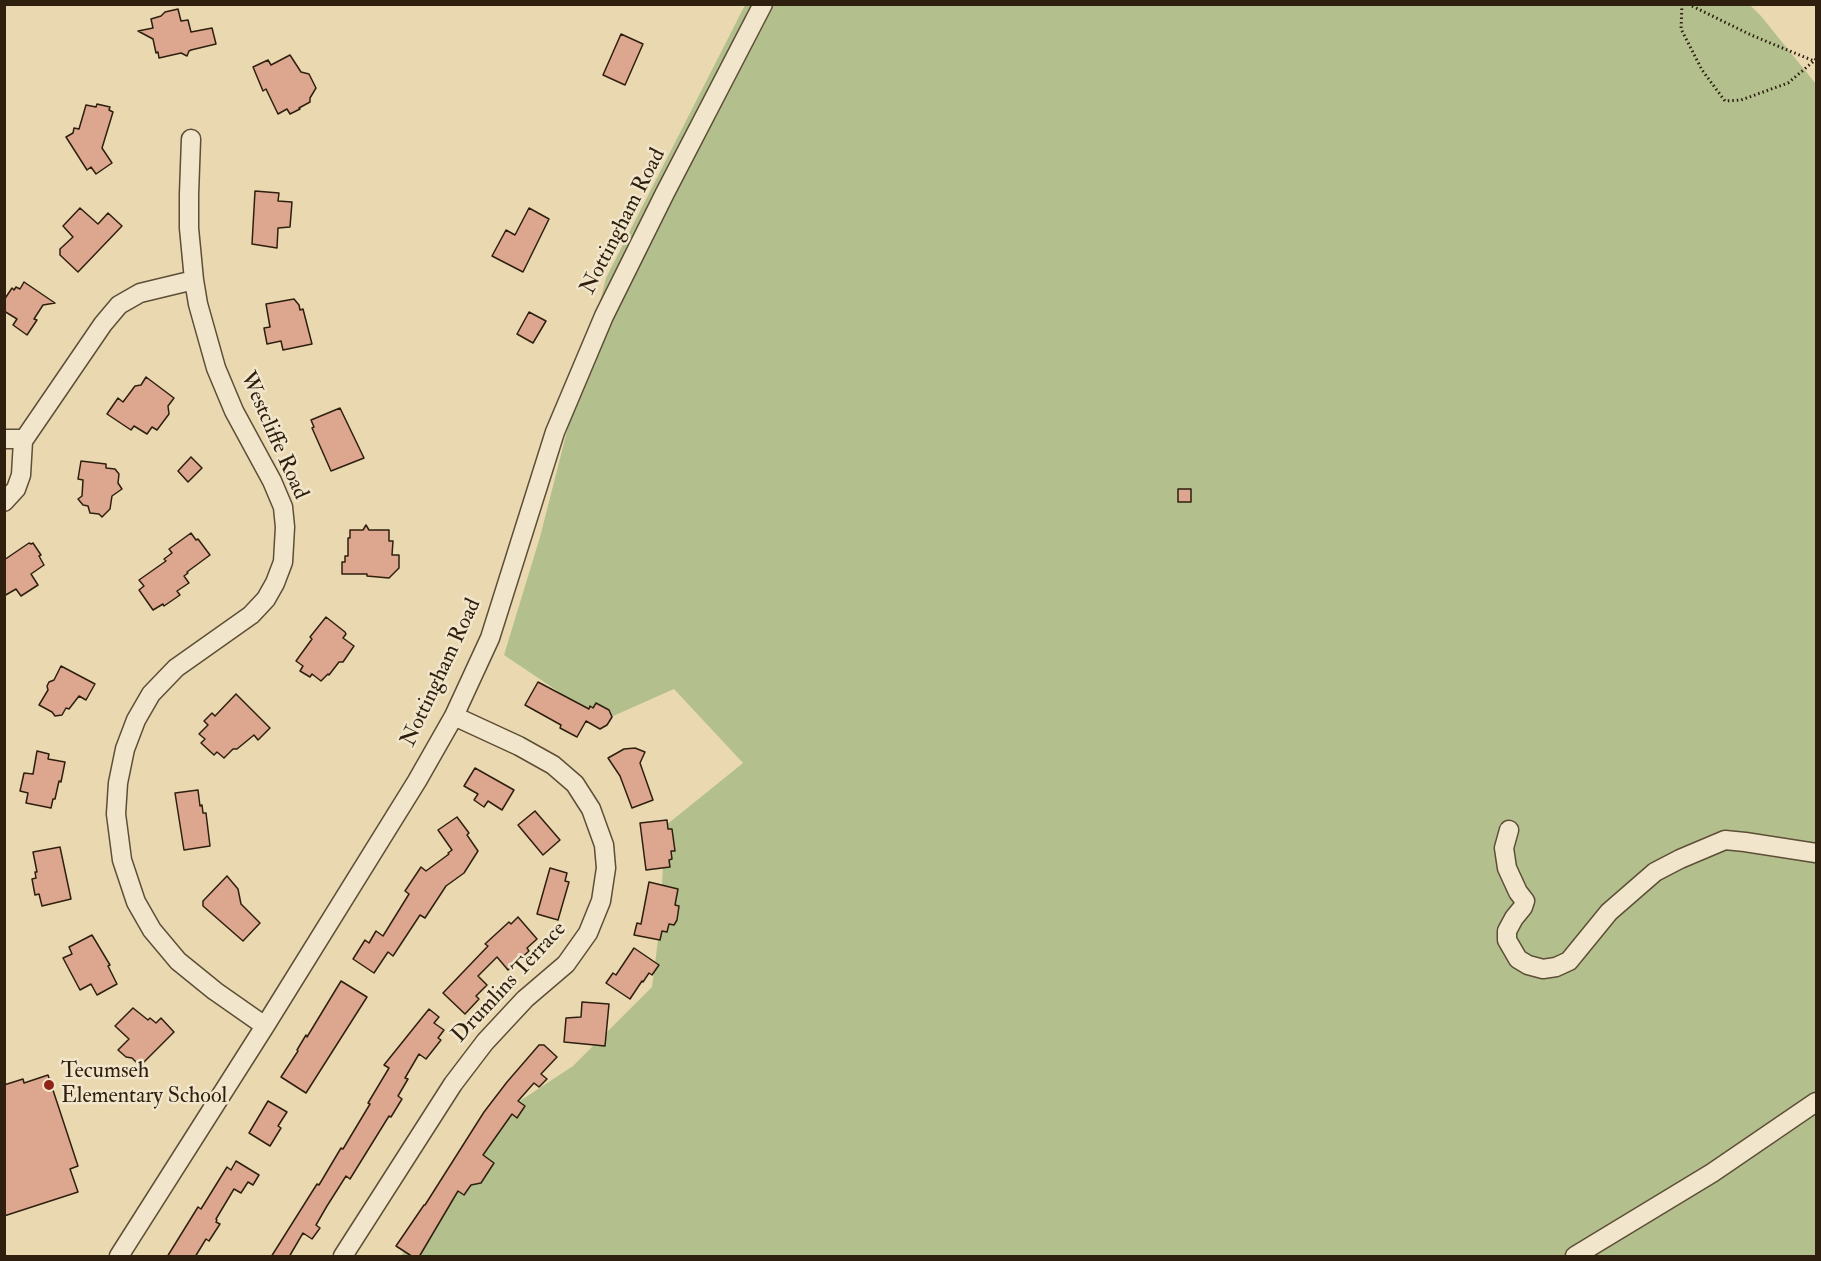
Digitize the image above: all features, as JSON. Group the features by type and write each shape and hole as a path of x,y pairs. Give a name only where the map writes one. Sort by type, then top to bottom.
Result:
{"street":[{"name":"Nottingham Road","path":"119,1257 411,791 454,716 490,638 555,432 604,316 763,4"},
{"name":"Westcliffe Road","path":"191,139 189,194 194,280 198,304 216,368 234,411 273,481 283,507 285,527 283,562 266,599 251,615 176,668 151,694 136,720 125,749 118,783 116,814 122,860 135,902 152,930 178,961 215,991 265,1026"},
{"path":"4,502 16,489 21,476 23,441 102,324 119,305 140,293 194,280"},
{"path":"4,439 23,441"},
{"name":"Drumlins Terrace","path":"343,1257 453,1084 485,1042 525,999 566,964 588,933 601,901 606,868 604,845 591,809 575,784 553,765 519,746 454,716"},
{"path":"1509,830 1504,848 1507,868 1518,892 1525,901 1507,931 1507,940 1518,959 1528,965 1543,969 1556,967 1569,961 1609,912 1655,872 1680,858 1725,840 1816,853"},
{"path":"1575,1257 1712,1173 1816,1101"}],"path":[{"path":"1682,4 1681,28 1702,70 1725,100 1741,100 1788,83 1816,60 1751,35 1688,4"}],"green space":[{"path":"1749,4 1816,84 1816,1256 401,1256 503,1112 573,1066 652,987 660,924 665,826 743,763 674,689 602,721 504,655 540,537 606,278 745,5"}],"building":[{"path":"178,9 181,21 188,20 191,32 212,28 216,44 191,50 187,56 181,53 159,58 153,39 138,31 153,28 151,19"},
{"path":"621,34 643,44 625,85 603,75"},
{"path":"290,55 301,72 309,74 316,88 310,102 300,109 290,114 287,109 278,114 266,89 263,91 253,67 268,60 271,65"},
{"path":"97,104 110,107 109,110 113,112 102,148 112,163 96,174 91,167 87,170 66,137 73,133 74,128 79,129 86,105 96,107"},
{"path":"255,191 279,193 278,201 292,202 290,227 278,228 277,248 252,244"},
{"path":"80,208 98,224 108,213 122,226 78,272 60,255 60,249 73,237 63,226"},
{"path":"529,208 549,219 523,272 492,256 506,230 515,235"},
{"path":"24,282 55,303 43,305 27,335 13,325 17,319 4,311 4,300 12,288 20,289"},
{"path":"294,299 300,310 303,309 312,344 283,350 281,341 267,344 264,328 270,327 266,304"},
{"path":"529,312 546,321 533,343 517,334"},
{"path":"146,377 174,398 168,406 169,414 157,430 152,427 147,434 134,426 131,430 107,414 118,398 123,402 135,386 141,385"},
{"path":"340,408 364,458 331,471 312,428 314,427 311,420"},
{"path":"191,457 202,468 188,482 178,471"},
{"path":"81,461 106,464 106,468 115,469 119,474 118,483 122,489 112,496 110,509 102,517 99,514 90,513 88,506 83,505 78,499 82,496 83,480 78,479"},
{"path":"1178,489 1191,489 1191,502 1178,502"},
{"path":"366,525 369,530 389,530 389,541 393,541 392,555 399,555 399,568 389,578 367,576 367,574 342,574 342,562 345,562 345,556 348,556 350,530 363,530"},
{"path":"191,533 210,555 184,576 189,583 177,591 180,595 164,606 163,604 153,610 139,590 144,586 139,580 166,561 164,559 172,553 169,549"},
{"path":"29,543 33,543 44,565 31,574 38,585 21,596 16,589 4,596 4,560"},
{"path":"326,617 345,632 343,638 354,646 343,662 339,662 321,681 312,674 310,677 300,671 303,666 296,661 312,639 310,637"},
{"path":"61,666 95,684 86,700 79,696 62,715 55,716 39,705 48,690 49,682 54,680"},
{"path":"538,682 589,709 590,706 593,708 596,703 609,710 612,717 607,725 600,729 586,721 577,737 560,728 561,725 525,705"},
{"path":"236,694 270,728 258,740 254,735 224,758 217,752 214,755 201,743 205,739 199,734 208,725 204,721 212,713 215,716"},
{"path":"635,748 645,752 640,763 653,800 632,808 620,776 608,758 624,749"},
{"path":"37,751 49,754 48,759 65,762 61,782 59,781 51,808 26,803 28,793 20,791 24,773 33,774"},
{"path":"475,768 514,790 502,810 488,801 484,807 474,800 478,794 464,786"},
{"path":"198,790 200,806 202,805 203,813 206,813 210,846 184,850 175,793"},
{"path":"535,811 560,840 543,855 518,825"},
{"path":"457,817 469,833 467,835 478,851 464,873 446,886 425,918 420,915 393,956 388,952 374,973 353,959 365,940 369,943 376,931 383,936 409,894 405,891 421,867 426,871 452,850 438,830"},
{"path":"667,820 668,829 672,829 675,851 671,851 670,867 646,870 640,823"},
{"path":"60,847 71,899 42,906 39,894 35,895 32,879 36,878 35,872 37,872 33,852"},
{"path":"550,868 567,873 565,881 569,882 558,920 537,914"},
{"path":"227,876 238,889 241,904 260,923 243,941 203,906 203,901"},
{"path":"649,882 678,889 675,905 679,906 677,920 674,925 669,924 667,932 662,931 660,940 634,935 637,923 641,924"},
{"path":"518,917 537,939 527,948 529,951 508,970 497,957 478,976 487,985 476,996 479,999 465,1014 443,993 488,946 485,944 509,922 511,924"},
{"path":"92,935 110,965 108,966 117,984 97,995 91,984 80,990 63,958 72,954 69,947"},
{"path":"634,948 659,965 652,975 649,973 642,981 630,999 606,983 613,973 616,975"},
{"path":"341,981 367,997 306,1093 281,1077"},
{"path":"582,1002 609,1004 605,1046 564,1042 566,1018 581,1017"},
{"path":"133,1008 148,1020 150,1018 156,1023 161,1018 174,1032 140,1066 118,1050 129,1039 115,1026"},
{"path":"429,1009 439,1017 434,1023 444,1030 438,1038 441,1040 426,1059 419,1054 398,1096 402,1099 350,1179 346,1176 316,1225 320,1228 312,1239 303,1233 289,1257 271,1257 370,1104 368,1103 389,1068 384,1065"},
{"path":"539,1045 544,1045 557,1057 541,1074 547,1079 539,1087 534,1083 518,1101 525,1106 517,1118 512,1114 483,1155 494,1163 481,1183 471,1185 464,1195 458,1191 419,1257 413,1257 396,1246 484,1112"},
{"path":"48,1075 78,1166 70,1169 78,1192 4,1216 4,1085 23,1079 24,1083"},
{"path":"268,1101 287,1112 270,1146 249,1133"},
{"path":"236,1161 259,1175 253,1185 248,1182 241,1193 234,1189 216,1219 216,1222 220,1224 209,1241 206,1239 195,1257 167,1257 198,1207 201,1209 227,1167 231,1170"}],"place":[{"name":"Tecumseh Elementary School","path":"49,1085"}]}
